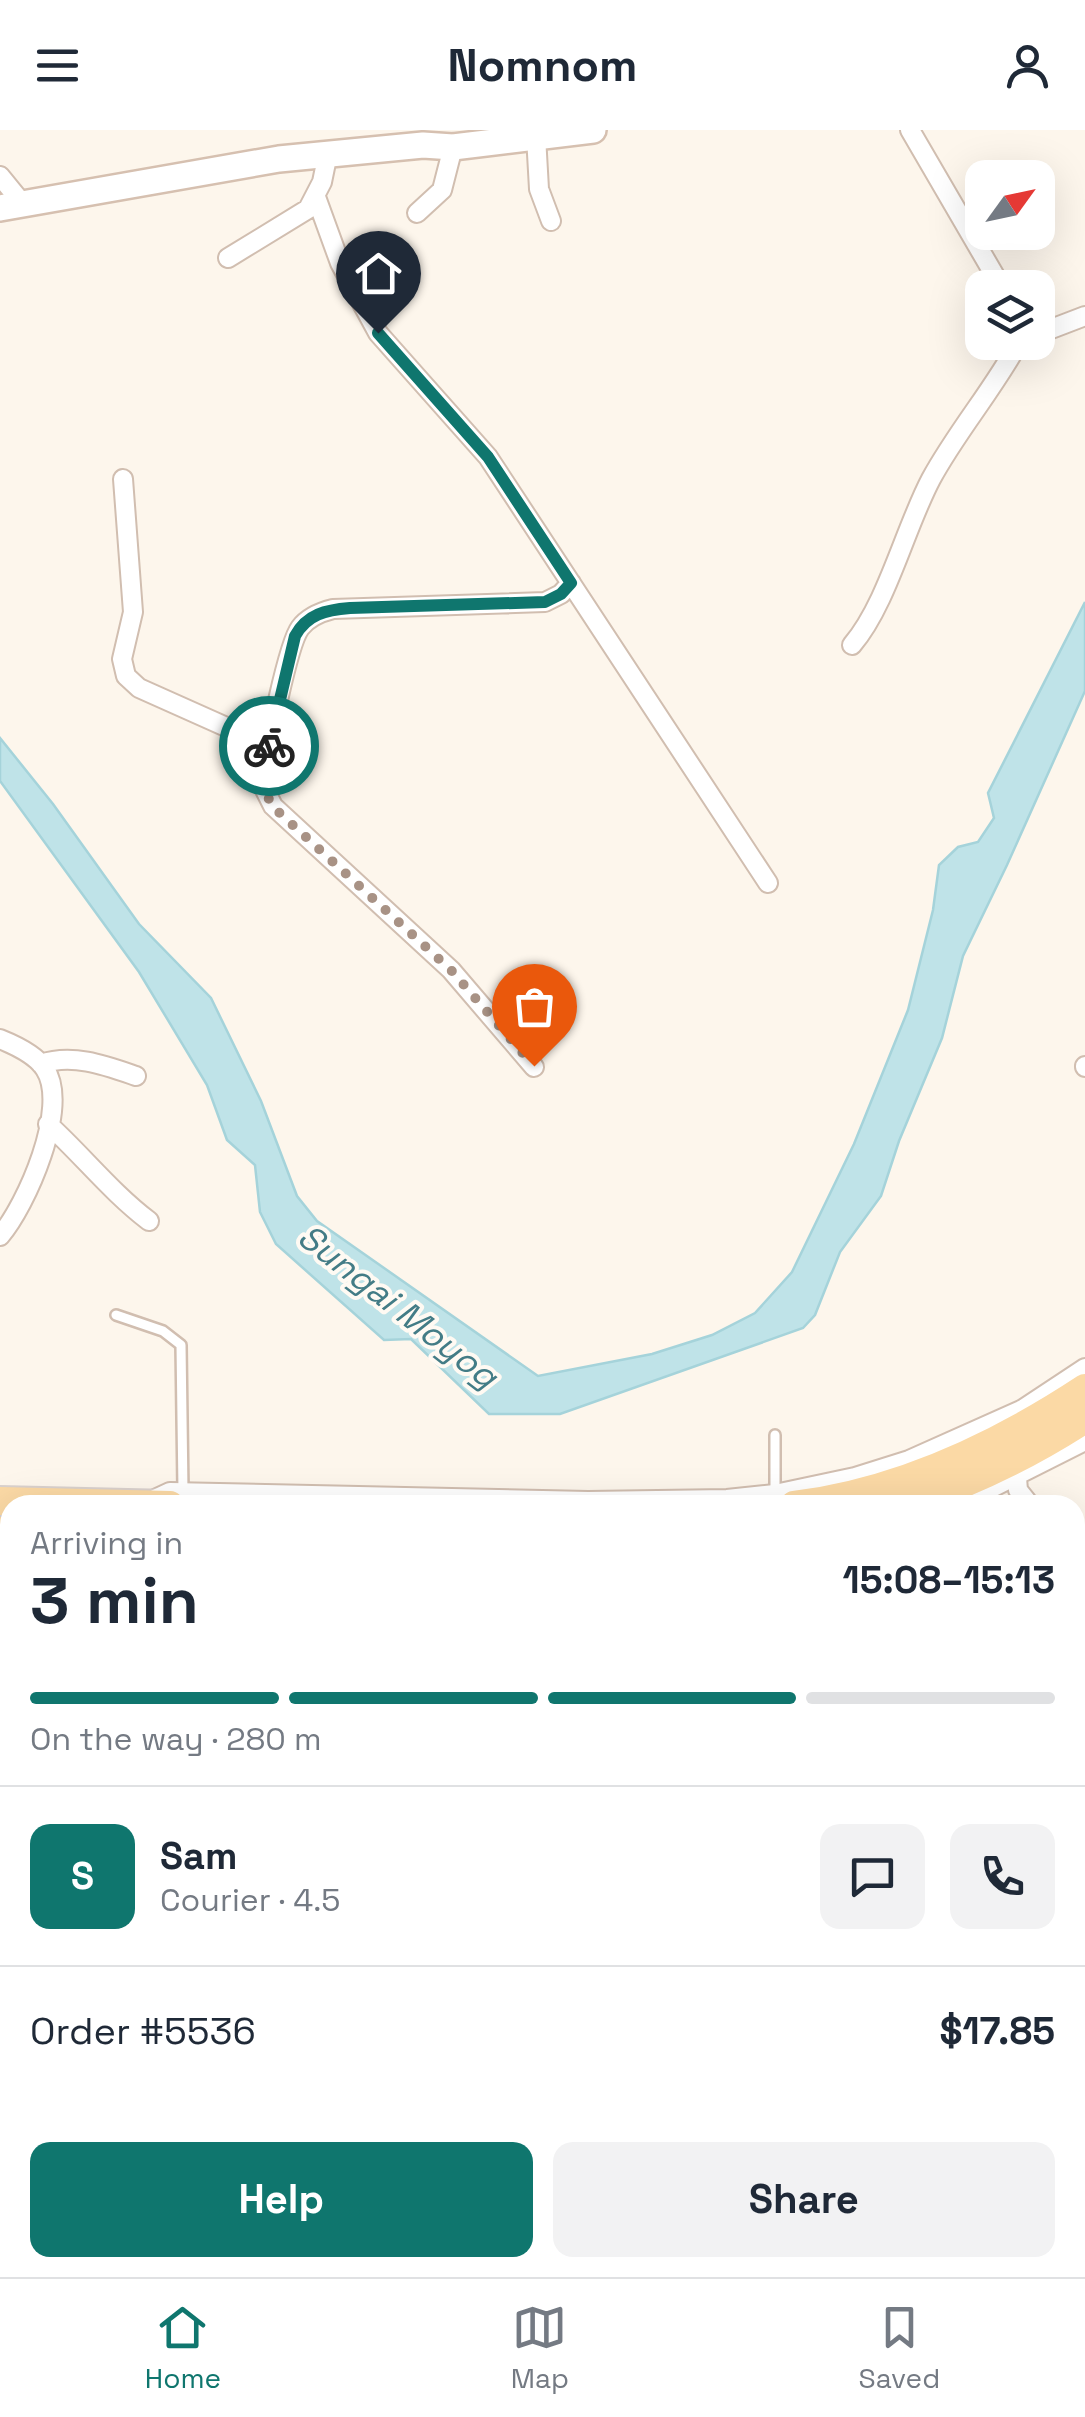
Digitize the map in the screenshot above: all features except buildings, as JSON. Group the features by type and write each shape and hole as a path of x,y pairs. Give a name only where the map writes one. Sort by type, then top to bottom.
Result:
{"main road":[{"path":"853,1495 888,1486 975,1451 1030,1424 1085,1388"},
{"path":"937,1495 1004,1467 1085,1420"}],"street":[{"path":"0,176 11,205 328,153 422,145 453,147 593,130"},
{"path":"910,130 992,270"},
{"path":"536,136 538,189 552,220"},
{"path":"418,213 442,190 453,147"},
{"path":"228,258 308,209 316,198 328,153"},
{"path":"316,198 340,263 378,333 488,457 768,883"},
{"path":"1055,327 1085,316"},
{"path":"852,645 874,609 931,480 1008,360"},
{"path":"122,479 133,612 122,658 126,676 139,688 233,730 271,739"},
{"path":"534,1066 451,970 272,806 264,788 266,756 295,636 301,626 320,612 545,602 571,583"},
{"path":"0,1039 42,1064 53,1089 30,1189 0,1236"},
{"path":"42,1064 68,1060 136,1076"},
{"path":"48,1124 122,1201 149,1222"},
{"path":"799,1495 909,1460 1023,1409 1085,1368"},
{"path":"980,1495 1085,1441"},
{"path":"1017,1478 1022,1495"}],"lane":[{"path":"116,1315 163,1331 181,1345 177,1495"},
{"path":"776,1435 783,1495"}],"water":[{"name":"Sungai Moyog","path":"1085,602 1085,691 963,956 942,1038 899,1141 881,1196 840,1252 815,1315 803,1328 560,1414 489,1414 411,1339 384,1340 276,1244 260,1212 255,1165 227,1140 207,1085 139,972 0,781 0,738 139,924 211,998 261,1101 297,1196 317,1221 538,1376 652,1354 712,1335 755,1313 792,1272 854,1144 908,1010 933,910 939,865 958,847 978,842 994,818 988,793"}],"way so far":[{"path":"269,746 264,788 272,806 451,970 534,1066"}],"route":[{"path":"269,746 295,636 307,620 320,612 545,602 571,583 488,457 378,333"}]}
